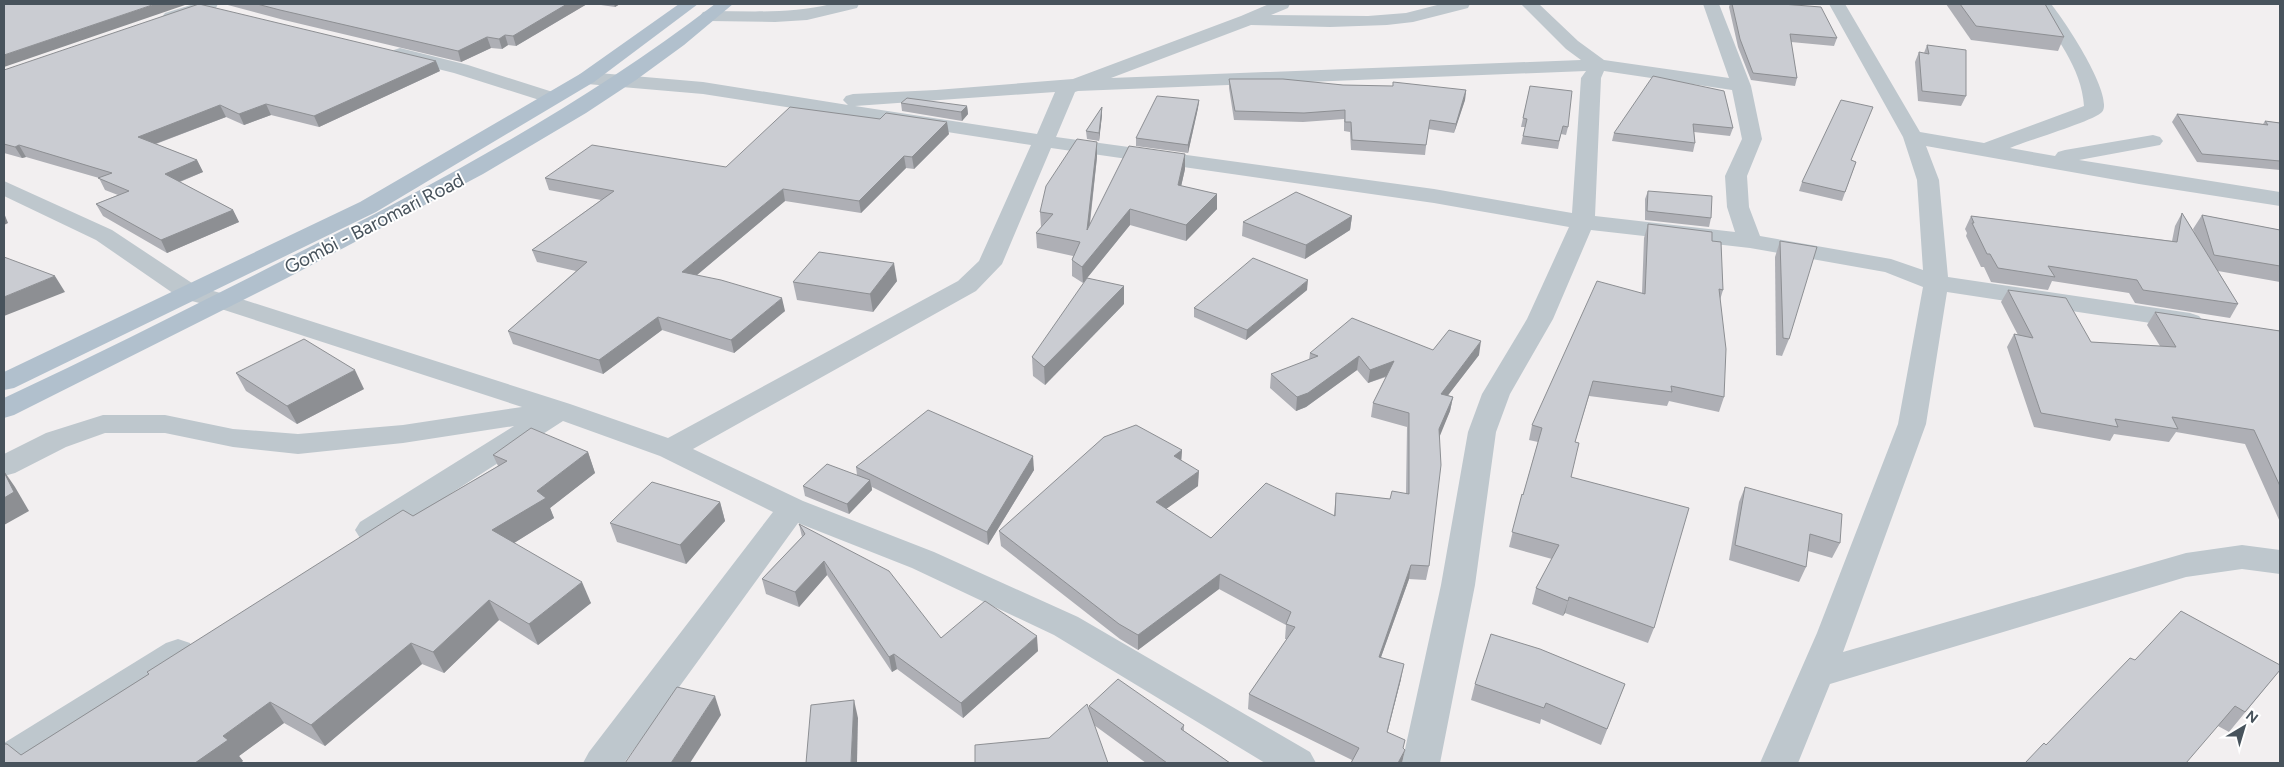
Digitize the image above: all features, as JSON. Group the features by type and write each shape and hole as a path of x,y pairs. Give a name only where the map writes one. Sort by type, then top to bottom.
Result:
{"main road":[{"name":"Gombi - Baromari Road","path":"4,382 368,207 587,78 690,4"},
{"name":"Gombi - Baromari Road","path":"4,409 223,301 436,192 506,153 622,81 717,10"}],"street":[{"path":"717,10 775,18 799,16 851,4"},
{"path":"670,449 967,286 990,264 1067,88 1252,12 1282,4"},
{"path":"1252,12 1334,22 1372,21 1407,18 1462,4"},
{"path":"1529,4 1572,45 1600,65"},
{"path":"1708,4 1741,86 1752,139 1736,176 1738,207 1750,241"},
{"path":"1779,763 1834,633 1912,424 1936,283 1928,180 1913,137 1838,4"},
{"path":"1987,150 2013,137 2076,118 2094,109 2095,100 2072,49 2050,12 2042,4"},
{"path":"158,22 203,5 229,13"},
{"path":"386,50 461,69 552,98"},
{"path":"1421,763 1458,585 1482,432 1496,394 1540,319 1583,222 1591,78 1600,65"},
{"path":"799,102 936,96 1072,85 1600,65 1741,86"},
{"path":"587,78 703,88 1043,141 1434,196 1583,222 1750,241 1892,266 1936,283 2217,325"},
{"path":"1913,137 2280,199"},
{"path":"2038,159 2098,152 2153,141"},
{"path":"4,188 104,235 189,293 223,301 560,410 670,449 792,509 923,560 1066,626 1297,763"},
{"path":"4,466 56,440 103,424 165,424 233,438 298,444 403,434 560,410"},
{"path":"350,544 560,410"},
{"path":"602,763 792,509"},
{"path":"1816,674 2186,565 2242,557 2280,562"},
{"path":"4,763 207,635"}],"building":[{"path":"4,4 155,4 4,55"},
{"path":"199,4 436,61 314,116 266,104 239,114 220,105 138,137 197,160 165,174 233,210 161,240 96,204 129,191 98,178 112,173 19,145 15,147 4,144 4,70"},
{"path":"257,4 567,4 513,36 505,35 499,39 487,37 458,51"},
{"path":"1732,4 1782,4 1821,7 1837,38 1790,34 1797,78 1753,73 1740,39"},
{"path":"1960,4 2045,4 2064,37 1976,26"},
{"path":"1927,45 1966,50 1966,96 1922,91 1919,52 1929,54"},
{"path":"1653,76 1724,91 1733,128 1693,124 1695,143 1614,133"},
{"path":"1229,79 1283,79 1343,85 1393,86 1393,82 1466,90 1456,124 1430,120 1426,145 1352,140 1351,122 1345,122 1345,110 1304,113 1235,111"},
{"path":"1530,86 1572,91 1568,127 1563,126 1559,141 1523,136 1527,119 1523,118"},
{"path":"1157,96 1199,100 1188,145 1136,138"},
{"path":"907,98 967,106 961,112 901,103"},
{"path":"1841,100 1873,107 1851,160 1856,162 1845,192 1802,182"},
{"path":"790,107 880,119 886,113 947,122 912,157 904,156 859,201 783,189 682,272 721,280 782,298 731,340 658,317 599,360 508,331 587,262 532,250 614,191 545,178 592,145 726,167"},
{"path":"1102,107 1099,133 1086,131"},
{"path":"2177,114 2268,125 2265,121 2280,123 2280,161 2202,154"},
{"path":"1077,139 1097,142 1087,230 1129,146 1185,154 1178,185 1217,194 1186,225 1130,209 1082,267 1072,260 1080,242 1036,233 1053,214 1040,212 1046,186"},
{"path":"1648,191 1712,196 1711,218 1647,211"},
{"path":"1296,192 1352,216 1306,245 1243,222"},
{"path":"2182,213 2238,304 2143,290 2137,280 2048,266 2055,277 1998,268 1990,254 1987,254 1972,223 1974,223 1971,216 2177,242"},
{"path":"2202,215 2280,230 2280,266 2214,255"},
{"path":"1648,224 1712,232 1712,241 1721,242 1723,290 1719,289 1726,349 1724,397 1671,386 1672,392 1593,381 1575,442 1579,443 1571,477 1689,508 1654,628 1569,597 1568,601 1536,588 1559,545 1512,532 1542,428 1532,425 1597,281 1645,294"},
{"path":"1780,241 1817,247 1789,339 1783,338"},
{"path":"819,252 894,263 870,294 793,282"},
{"path":"4,257 55,276 4,297"},
{"path":"1253,258 1308,280 1247,330 1194,308"},
{"path":"1087,278 1124,286 1044,367 1032,357"},
{"path":"2008,290 2066,298 2091,342 2176,347 2155,312 2280,331 2280,486 2254,430 2172,417 2178,429 2115,419 2118,427 2041,413 2014,334 2033,338"},
{"path":"1352,318 1433,350 1449,330 1481,341 1441,394 1453,397 1439,429 1441,465 1429,566 1411,565 1379,657 1404,664 1387,732 1405,740 1403,748 1405,750 1398,763 1351,763 1359,748 1249,694 1295,627 1286,624 1291,612 1220,574 1138,635 1119,624 999,531 1104,437 1136,425 1182,450 1174,456 1199,471 1156,502 1211,538 1266,483 1335,516 1336,493 1390,499 1392,491 1409,494 1409,413 1373,403 1394,361 1370,370 1359,356 1308,393 1297,397 1271,374 1318,356 1310,353"},
{"path":"304,339 355,370 287,406 236,373"},
{"path":"928,410 1033,456 987,532 856,467"},
{"path":"531,428 588,452 537,491 546,498 492,530 582,582 529,624 489,600 433,652 411,643 311,725 270,702 223,736 228,740 195,763 4,763 4,744 7,744 21,755 149,674 147,672 403,510 413,516 507,461 493,455"},
{"path":"827,464 870,480 847,504 803,486"},
{"path":"4,472 14,492 4,498"},
{"path":"652,482 720,502 680,545 610,523"},
{"path":"1745,487 1842,514 1840,543 1810,534 1806,567 1735,545"},
{"path":"799,524 889,571 941,638 985,601 1037,636 961,703 894,654 889,657 824,561 795,592 762,579 805,534"},
{"path":"2181,611 2280,665 2280,670 2245,712 2235,706 2186,763 2025,763 2044,743 2046,745 2130,658 2135,660"},
{"path":"1491,634 1540,649 1625,684 1607,729 1546,703 1544,708 1475,684"},
{"path":"1118,679 1184,725 1181,729 1230,763 1167,763 1089,706"},
{"path":"677,687 715,696 671,763 625,763"},
{"path":"854,700 851,763 806,763 811,705"},
{"path":"1087,704 1108,763 975,763 975,745 1049,738"}]}
